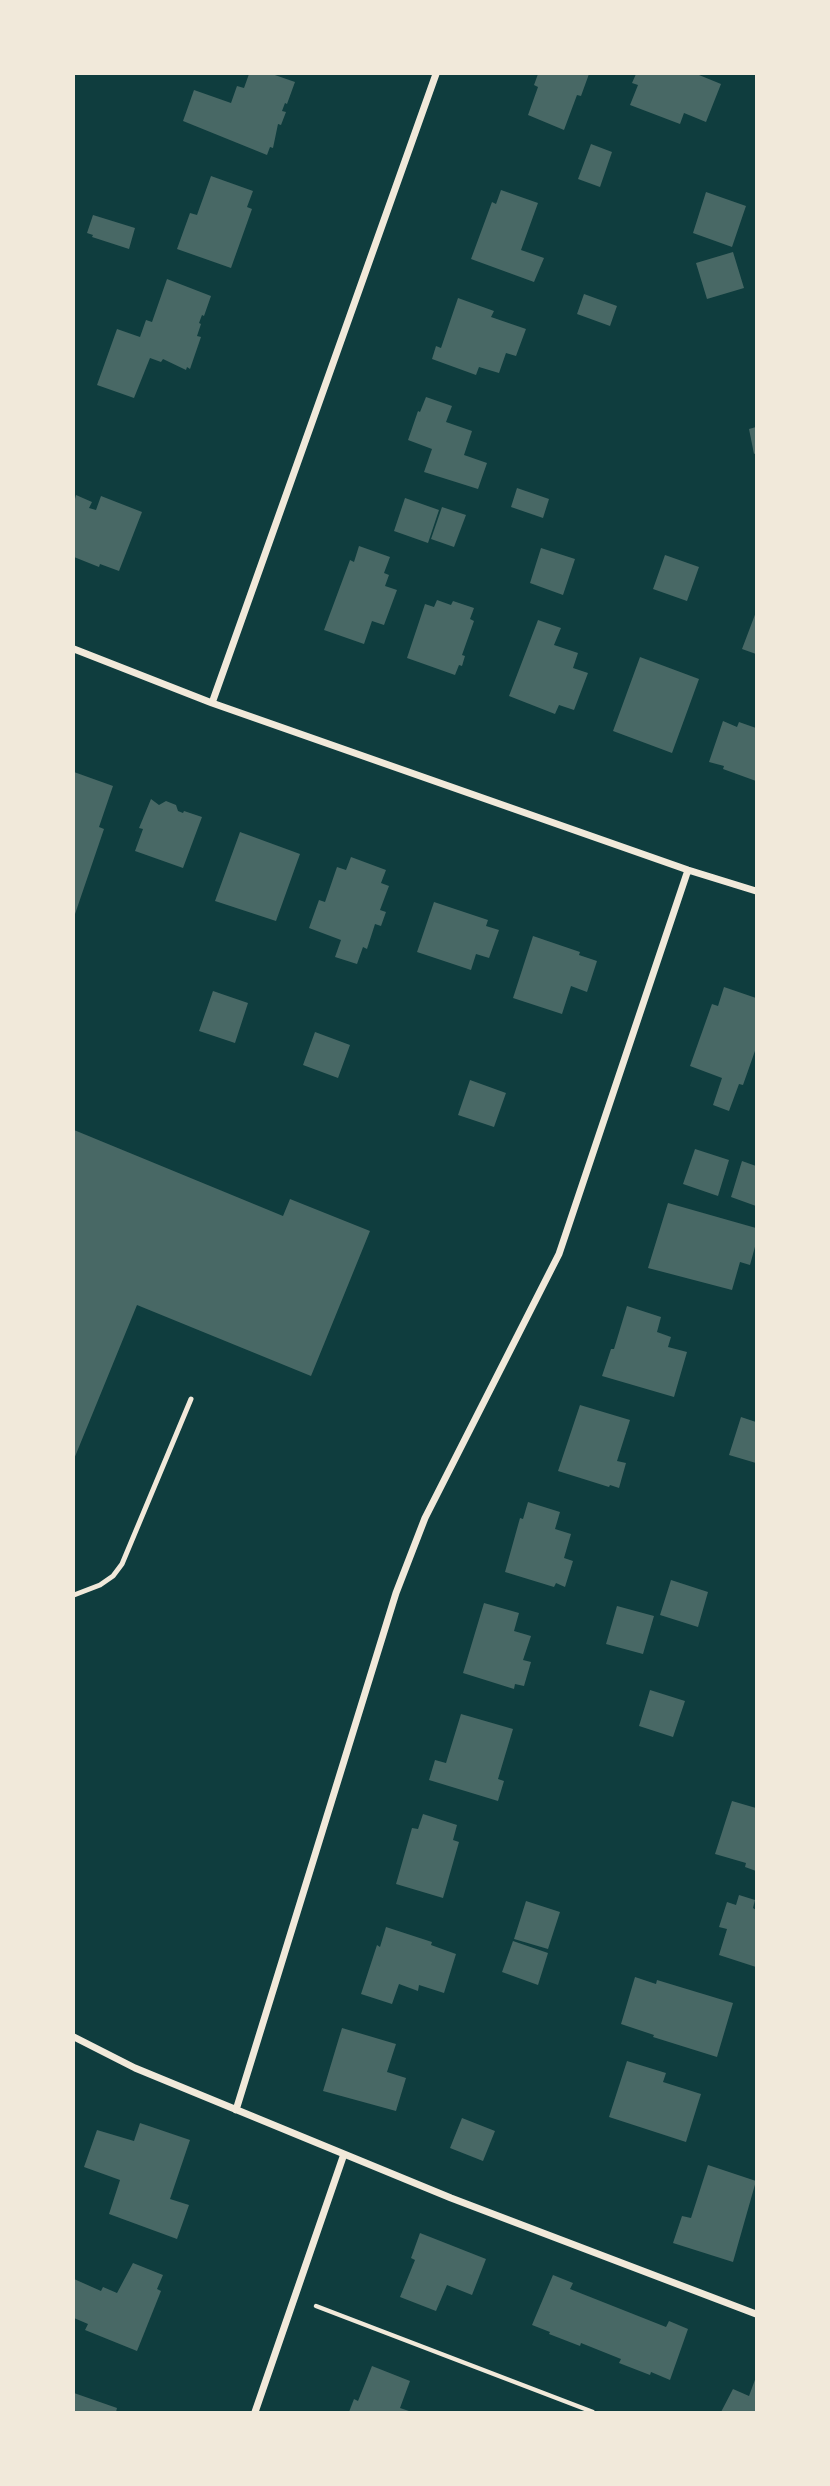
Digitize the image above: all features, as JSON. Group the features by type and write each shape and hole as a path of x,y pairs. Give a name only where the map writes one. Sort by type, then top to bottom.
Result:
{"street":[{"path":"212,703 436,74"},
{"path":"74,649 212,703 688,870 757,891"},
{"path":"236,2110 396,1593 425,1518 559,1254 688,870"},
{"path":"74,2037 135,2068 452,2198 757,2314"},
{"path":"255,2413 344,2154"}],"lane":[{"path":"74,1595 100,1585 113,1576 122,1564 191,1399"}],"path":[{"path":"295,2298 593,2413"}],"building":[{"path":"249,74 272,74 295,82 282,111 286,112 281,125 278,124 273,148 270,147 267,155 183,121 194,90 231,103 237,86 244,88"},
{"path":"538,74 589,74 581,96 577,95 564,130 528,115 538,87 534,85"},
{"path":"636,74 699,74 721,84 706,122 684,113 680,124 630,105 638,85 632,83"},
{"path":"591,144 612,152 600,187 578,179"},
{"path":"211,176 253,191 247,207 252,209 231,268 177,249 190,213 197,215"},
{"path":"501,190 538,203 521,250 544,258 534,282 471,259 492,202 496,204"},
{"path":"706,192 746,206 732,247 693,233"},
{"path":"93,215 135,228 129,249 87,233"},
{"path":"733,252 744,288 707,299 696,263"},
{"path":"167,279 211,296 199,323 201,324 197,336 201,337 190,369 187,367 186,370 163,359 161,362 150,358 134,398 97,385 117,329 140,337 146,320 152,322"},
{"path":"584,294 617,306 610,326 577,314"},
{"path":"458,298 494,311 491,317 526,329 516,356 506,353 499,373 479,367 476,375 432,359 436,346 441,348"},
{"path":"426,397 452,406 446,422 472,431 464,455 487,463 478,489 424,472 432,449 408,440"},
{"path":"756,427 756,453 754,454 749,429"},
{"path":"517,488 549,499 543,518 511,507"},
{"path":"76,495 92,502 89,508 96,510 101,496 142,512 119,571 100,564 99,567 74,557"},
{"path":"405,498 439,510 428,543 394,531"},
{"path":"442,507 466,515 454,547 431,539"},
{"path":"359,546 390,557 384,573 389,575 385,586 397,590 384,625 372,621 364,644 324,630 350,560 354,562"},
{"path":"541,548 575,559 563,595 530,583"},
{"path":"665,555 699,567 687,601 653,589"},
{"path":"437,600 451,605 453,601 474,608 470,619 474,621 462,655 465,656 455,675 407,658 425,604 434,607"},
{"path":"756,612 756,654 742,649"},
{"path":"538,620 561,628 554,645 578,653 573,668 588,673 574,710 559,705 555,714 509,696"},
{"path":"640,657 699,679 672,753 613,731"},
{"path":"723,721 737,727 739,722 756,728 756,781 709,762"},
{"path":"74,772 113,786 99,827 104,829 74,917"},
{"path":"151,799 159,805 166,801 176,805 178,811 202,817 183,868 135,851 143,829 139,828"},
{"path":"240,832 300,854 276,921 215,901"},
{"path":"351,857 386,870 381,883 389,886 380,910 386,912 381,926 375,924 367,949 363,947 357,964 335,957 341,940 309,928 319,900 325,902 337,867 346,870"},
{"path":"434,902 488,920 486,926 499,930 489,958 476,954 471,970 417,952"},
{"path":"533,936 580,952 579,955 597,961 587,992 571,986 562,1014 513,998"},
{"path":"724,987 756,998 756,1048 743,1085 739,1084 729,1111 713,1105 722,1078 690,1066 712,1004 718,1006"},
{"path":"213,991 248,1003 235,1043 199,1031"},
{"path":"315,1032 350,1045 338,1078 303,1065"},
{"path":"470,1080 506,1093 494,1127 458,1115"},
{"path":"74,1130 283,1216 290,1199 370,1231 311,1376 137,1305 74,1459"},
{"path":"695,1149 729,1160 718,1196 683,1184"},
{"path":"742,1161 756,1166 756,1206 731,1197"},
{"path":"668,1203 756,1228 756,1243 750,1265 740,1262 732,1290 648,1268"},
{"path":"627,1306 661,1317 657,1332 671,1337 668,1347 687,1352 674,1397 602,1376 611,1349 614,1349"},
{"path":"580,1405 630,1420 617,1461 626,1463 619,1488 558,1471"},
{"path":"741,1417 756,1422 756,1463 729,1455"},
{"path":"528,1502 560,1512 555,1529 571,1534 564,1558 573,1561 565,1587 556,1583 554,1587 505,1572 520,1518 523,1519"},
{"path":"671,1580 708,1592 698,1627 660,1615"},
{"path":"484,1603 519,1613 514,1631 531,1636 523,1660 531,1662 524,1686 515,1684 514,1689 463,1673"},
{"path":"617,1606 654,1616 643,1654 606,1644"},
{"path":"650,1690 685,1701 673,1737 639,1726"},
{"path":"461,1714 513,1729 498,1779 504,1781 498,1801 429,1780 435,1760 446,1763"},
{"path":"732,1801 756,1808 756,1871 745,1867 746,1863 715,1854"},
{"path":"423,1814 457,1825 453,1840 459,1842 443,1898 396,1884 412,1828 418,1829"},
{"path":"739,1895 755,1900 753,1908 756,1910 756,1967 719,1955 727,1929 719,1927 727,1902 736,1905"},
{"path":"526,1901 560,1912 548,1949 514,1939"},
{"path":"386,1927 432,1942 431,1945 456,1954 444,1993 419,1985 418,1991 399,1984 392,2004 361,1994 377,1945 380,1947"},
{"path":"513,1941 548,1953 538,1985 502,1972"},
{"path":"635,1977 656,1984 657,1980 733,2003 717,2057 621,2024"},
{"path":"342,2028 396,2044 387,2072 406,2078 396,2111 323,2091"},
{"path":"627,2061 666,2073 663,2082 701,2094 686,2142 609,2117"},
{"path":"462,2118 495,2131 483,2161 450,2148"},
{"path":"140,2123 190,2140 170,2199 189,2205 177,2239 109,2214 120,2180 84,2167 97,2130 134,2141"},
{"path":"708,2165 756,2181 733,2262 673,2243 682,2216 691,2218"},
{"path":"420,2233 486,2259 472,2295 447,2285 436,2311 400,2297 415,2260 411,2258"},
{"path":"133,2263 163,2275 157,2289 161,2291 137,2351 85,2330 88,2324 74,2318 74,2279 101,2291 103,2287 117,2293"},
{"path":"553,2275 573,2283 570,2289 666,2327 669,2321 688,2329 670,2380 619,2363 621,2359 581,2343 580,2346 532,2325"},
{"path":"372,2366 410,2381 400,2408 412,2412 349,2412 354,2399 358,2401"},
{"path":"756,2377 756,2412 721,2412 733,2389 749,2396"},
{"path":"74,2393 117,2408 116,2412 74,2412"}]}
